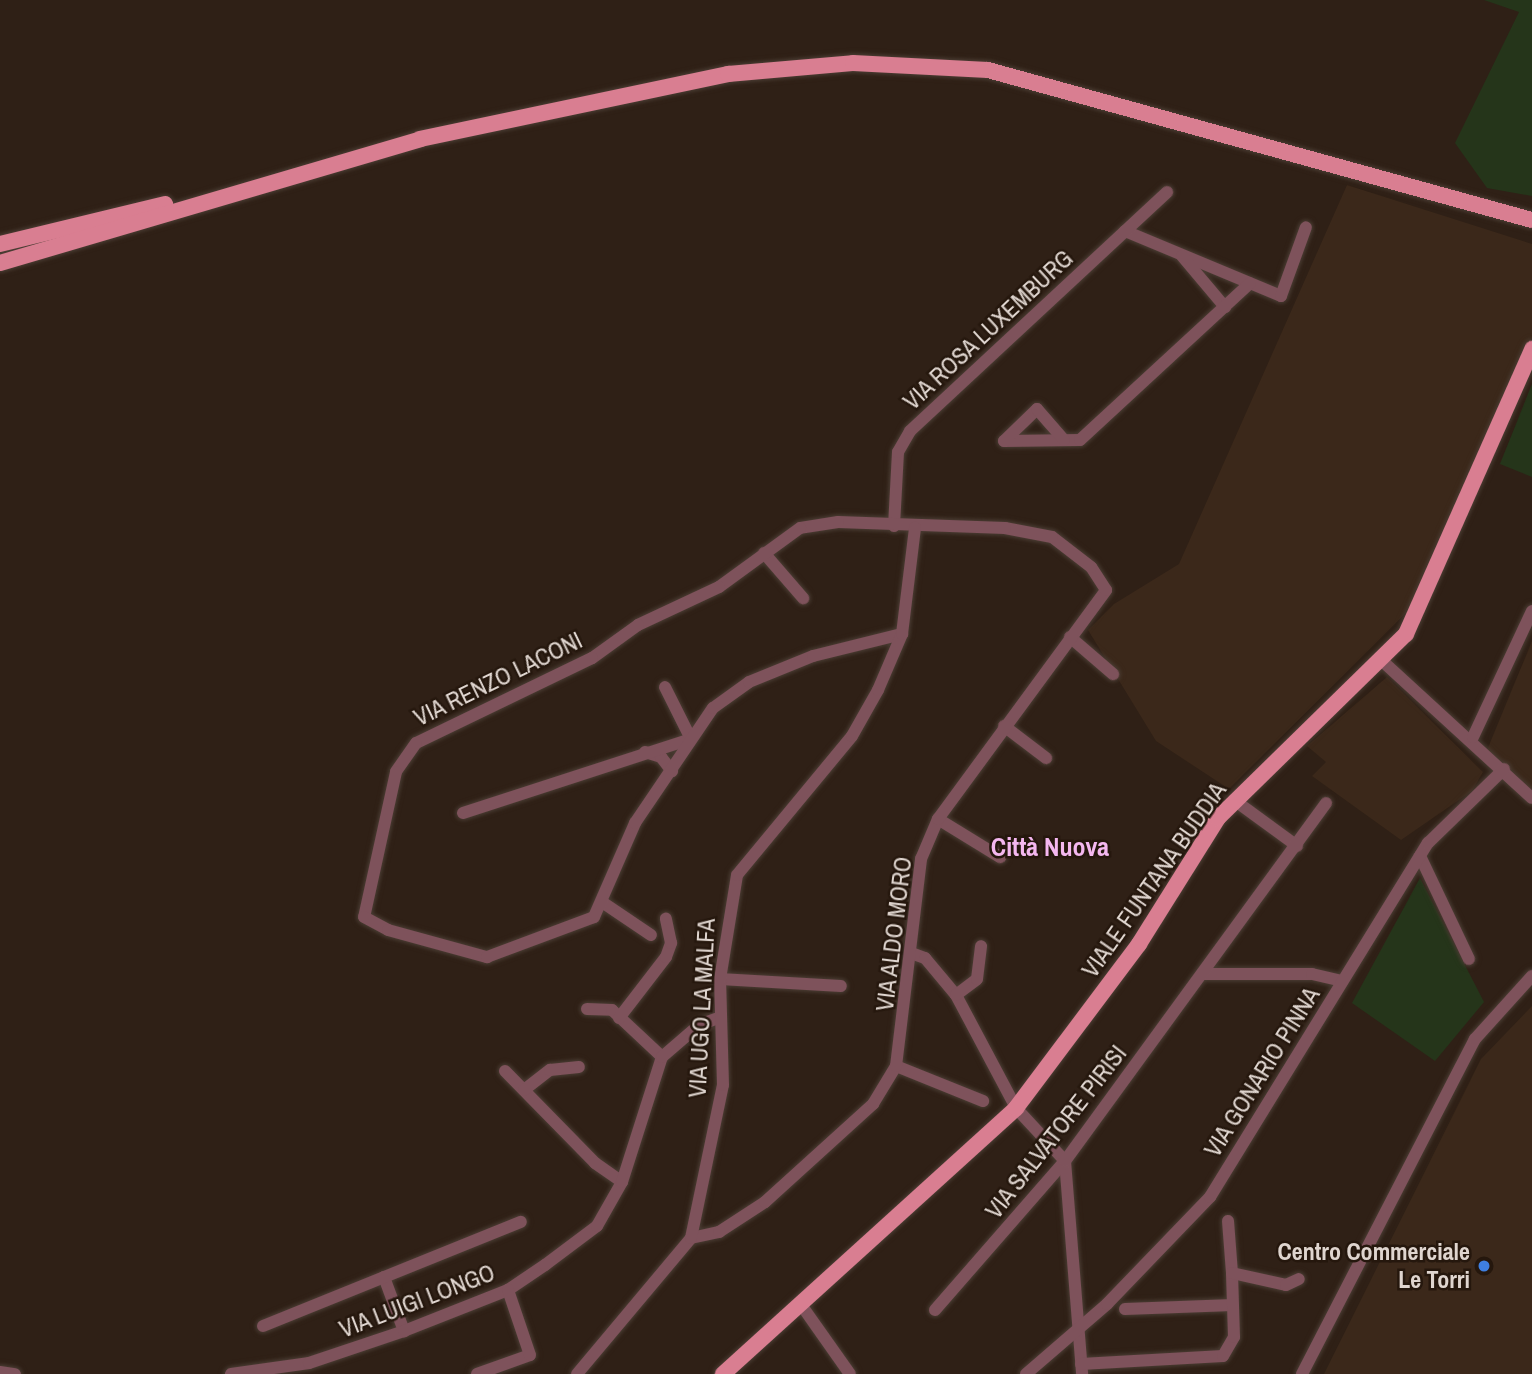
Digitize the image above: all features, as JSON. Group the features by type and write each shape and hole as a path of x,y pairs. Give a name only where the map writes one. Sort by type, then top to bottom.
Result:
{"main road":[{"path":"0,263 226,194 571,105 728,74 853,62 988,70 1287,157 1532,220"},
{"path":"0,244 104,214 226,194"},
{"path":"1510,213 1532,214"},
{"path":"1510,213 1532,232"},
{"name":"VIALE FUNTANA BUDDIA","path":"723,1374 802,1306 1016,1108 1139,944 1234,800 1406,634 1421,606 1532,349"}],"street":[{"name":"VIA ROSA LUXEMBURG","path":"894,526 898,452 911,431 1167,192"},
{"path":"1125,231 1280,296 1306,227"},
{"path":"1180,254 1225,307"},
{"path":"1064,440 1037,409 1004,441 1080,440 1250,283"},
{"path":"803,598 764,553 800,528 838,522 915,528"},
{"name":"VIA ALDO MORO","path":"691,1238 719,1232 765,1202 873,1104 897,1066 921,859 938,819 1106,590 1091,567 1052,537 1005,528 915,528"},
{"name":"VIA UGO LA MALFA","path":"577,1374 691,1238 723,1085 720,979 737,875 852,736 902,634 915,528"},
{"name":"VIA RENZO LACONI","path":"764,553 719,587 638,625 593,658 416,743 396,772 364,917 388,930 487,957 578,926 602,902 635,822 713,708 749,682 838,648 902,634"},
{"path":"1473,737 1532,611"},
{"path":"1070,637 1113,674"},
{"path":"1379,658 1473,737 1532,798"},
{"path":"463,813 644,752 691,739 665,687"},
{"path":"1004,726 1046,758"},
{"path":"644,752 660,757 672,771"},
{"name":"VIA GONARIO PINNA","path":"1026,1374 1077,1329 1210,1197 1420,856 1504,769"},
{"path":"1234,800 1297,846"},
{"name":"VIA SALVATORE PIRISI","path":"935,1310 1065,1161 1326,803"},
{"path":"938,819 1000,857"},
{"path":"1420,856 1469,960"},
{"path":"602,902 651,935"},
{"path":"619,1018 666,957 671,943 666,919"},
{"path":"956,995 977,979 981,946"},
{"path":"911,953 925,958 956,995 1016,1108 1065,1161 1081,1369 1214,1359 1229,1350 1234,1337 1228,1221"},
{"path":"1203,974 1312,975 1342,981"},
{"path":"1302,1374 1475,1039 1532,976"},
{"path":"720,979 841,986"},
{"path":"587,1009 612,1010 662,1057 699,1025 721,1017"},
{"name":"VIA LUIGI LONGO","path":"232,1374 288,1370 404,1331 508,1290 597,1226 622,1182 662,1057"},
{"path":"897,1066 983,1101"},
{"path":"524,1090 550,1070 579,1067"},
{"path":"505,1071 622,1182"},
{"path":"263,1326 522,1222"},
{"path":"1232,1273 1286,1285 1299,1279"},
{"path":"384,1277 404,1331"},
{"path":"477,1374 530,1355 508,1290"},
{"path":"1125,1309 1233,1305"},
{"path":"802,1306 850,1374"},
{"path":"0,1372 15,1374"}],"shaded area":[{"path":"1347,185 1532,244 1532,338 1426,593 1229,789 1156,741 1088,630 1114,604 1179,564"},
{"path":"1532,641 1532,797 1485,755"},
{"path":"1387,677 1483,772 1472,791 1401,840 1312,776 1326,762 1307,746"},
{"path":"1532,1006 1532,1374 1324,1374 1481,1059"}],"green space":[{"path":"1484,0 1532,0 1532,196 1487,188 1455,143 1519,12"},
{"path":"1532,384 1532,477 1500,464"},
{"path":"1420,878 1484,1002 1435,1061 1352,1003"}],"place":[{"name":"Centro Commerciale Le Torri","path":"1484,1266"}],"district":[{"name":"Città Nuova","path":"1050,847"}]}
